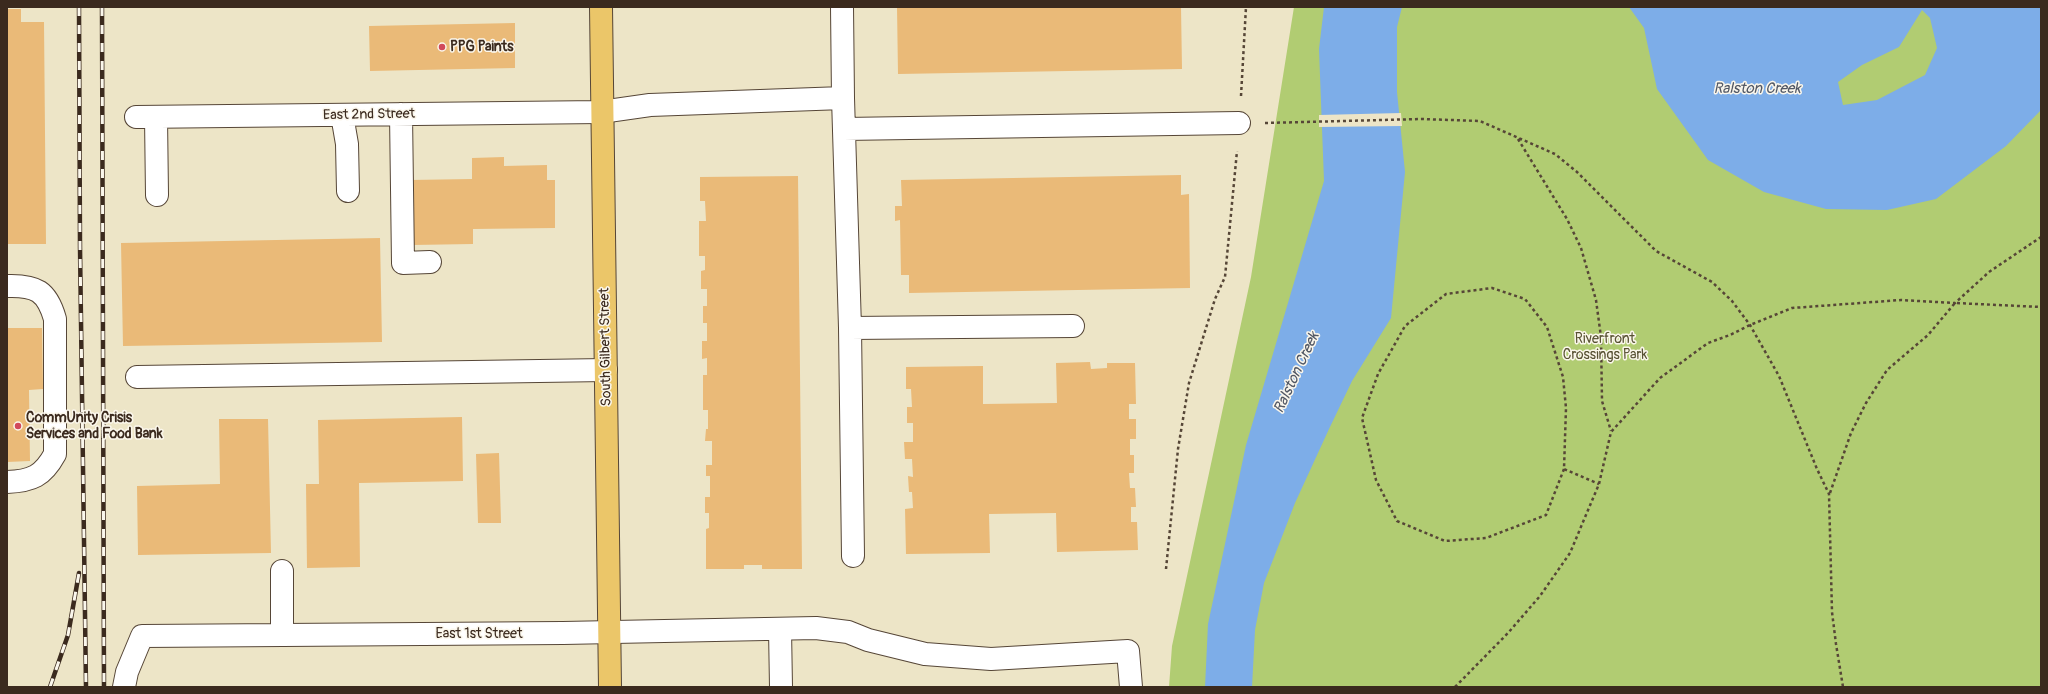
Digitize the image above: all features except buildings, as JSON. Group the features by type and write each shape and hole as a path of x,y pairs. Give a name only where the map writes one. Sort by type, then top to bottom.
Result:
{"main road":[{"name":"South Gilbert Street","path":"601,7 601,112 610,687"}],"street":[{"path":"842,7 843,98 850,328 853,556"},
{"name":"East 2nd Street","path":"157,195 146,117 601,112 650,105 843,98"},
{"path":"401,114 403,263 430,262"},
{"path":"342,115 347,144 348,191"},
{"path":"844,129 1239,123"},
{"path":"7,286 30,288 41,294 50,303 55,319 55,454 48,468 35,477 7,482"},
{"path":"850,328 1073,326"},
{"path":"138,377 606,370"},
{"path":"282,571 282,635"},
{"name":"East 1st Street","path":"124,687 127,672 142,636 816,628 848,632 873,641 925,654 991,659 1128,651 1131,687"},
{"path":"780,629 781,687"}],"path":[{"path":"1166,569 1178,449 1190,383 1215,299 1225,277 1239,123 1246,7"},
{"path":"1263,123 1422,119 1480,121 1517,139 1555,154 1576,172 1656,251 1712,282 1732,301 1750,325 1779,376 1817,469 1829,494"},
{"path":"1455,687 1508,633 1540,596 1570,553 1599,484 1611,432 1602,401 1601,337 1596,300 1581,248 1567,219 1517,139"},
{"path":"1843,687 1832,612 1829,494 1851,433 1866,403 1887,370 1928,335 1955,303 1989,272 2041,237"},
{"path":"1492,288 1525,299 1547,327 1563,377 1566,408 1564,469 1546,515 1486,538 1445,541 1397,521 1376,480 1362,418 1378,374 1405,326 1446,294 1492,288"},
{"path":"1611,432 1660,378 1708,343 1792,308 1901,300 2041,307"},
{"path":"1564,469 1599,484"}],"green space":[{"name":"Riverfront Crossings Park","path":"1294,7 2041,7 2041,687 1169,687 1172,646 1251,277"}],"water":[{"name":"Ralston Creek","path":"1324,7 1402,7 1397,27 1397,92 1405,172 1391,318 1352,381 1295,503 1264,583 1255,630 1252,687 1205,687 1208,624 1246,445 1324,181 1319,49"},
{"name":"Ralston Creek","path":"1629,7 2041,7 2041,110 2006,146 1936,199 1887,210 1826,209 1764,192 1708,160 1657,89 1644,28","holes":["1922,10 1930,18 1937,48 1925,75 1877,100 1843,105 1838,82 1862,65 1899,47"]}],"pier":[{"path":"1401,113 1402,126 1319,127 1319,115"}],"railway":[{"path":"79,7 80,247 86,687"},
{"path":"102,7 104,687"},
{"path":"50,687 68,635 79,573"}],"place":[{"name":"PPG Paints","path":"442,47"},
{"name":"CommUnity Crisis Services and Food Bank","path":"18,426"}]}
